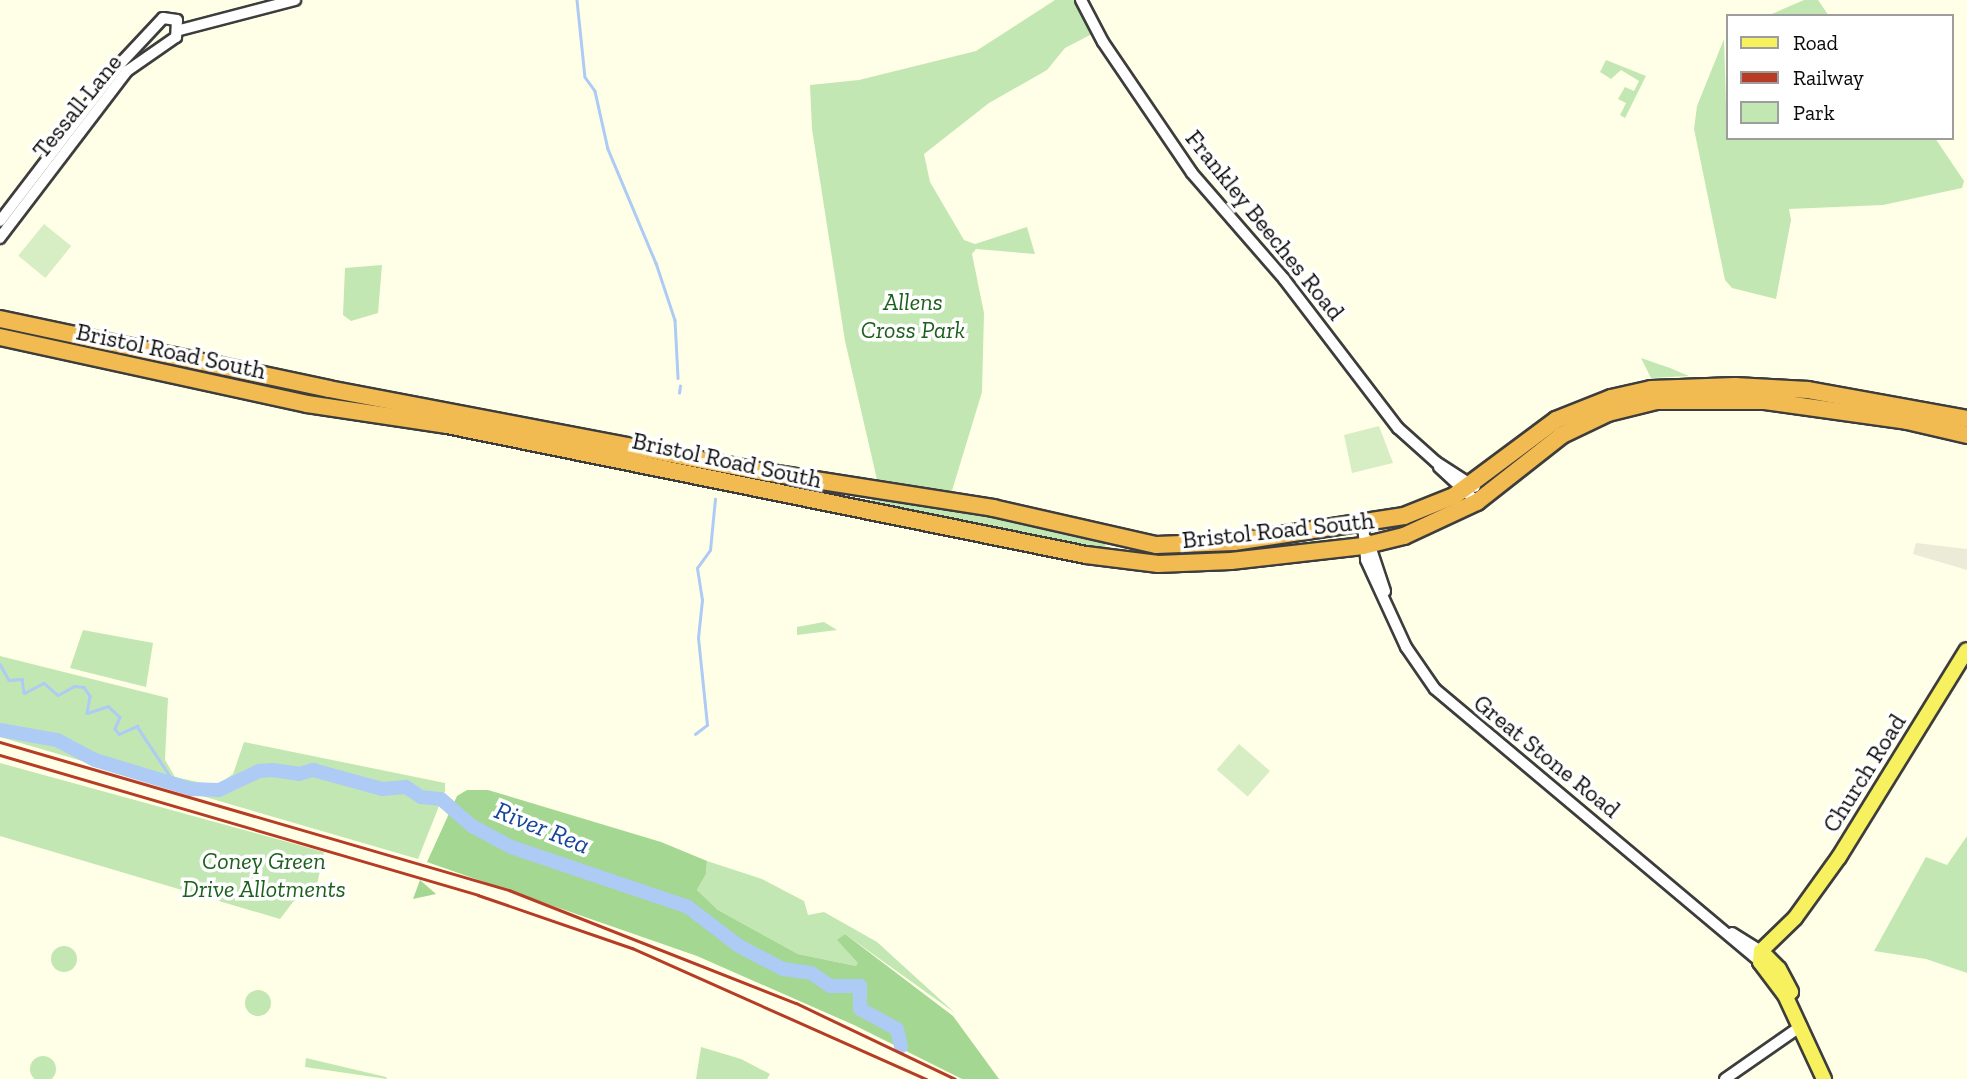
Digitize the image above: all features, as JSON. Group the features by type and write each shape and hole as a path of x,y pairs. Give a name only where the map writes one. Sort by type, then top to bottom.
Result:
{"highway":[{"name":"Bristol Road South","path":"0,319 329,389 511,421 732,466 993,508 1128,540 1181,546 1365,537"},
{"path":"30,325 57,337 60,350"},
{"path":"0,330 28,337 41,346"},
{"name":"Bristol Road South","path":"0,337 307,404 510,438 1126,561 1184,565 1365,537 1441,513"},
{"path":"1441,513 1466,487 1556,421 1637,397 1716,386 1808,390 1967,419"},
{"path":"1441,513 1481,499 1562,435 1637,397 1765,401 1908,421 1967,435"},
{"path":"510,438 511,421"},
{"path":"863,510 866,488"},
{"path":"1105,558 1111,546 1107,534"},
{"path":"1126,561 1128,540"}],"main road":[{"name":"Church Road","path":"1764,957 1839,857 1967,650"},
{"path":"1764,957 1791,990 1801,1026 1824,1079"}],"street":[{"path":"166,40 157,27 160,20 170,17 180,30 296,0"},
{"name":"Frankley Beeches Road","path":"1081,0 1103,42 1192,173 1284,279 1398,428 1481,499"},
{"name":"Tessall Lane","path":"0,220 120,64 157,27"},
{"name":"Tessall Lane","path":"0,238 127,71 180,30"},
{"name":"Frankley Beeches Road","path":"1436,462 1445,475 1466,487"},
{"path":"1441,513 1445,475"},
{"name":"Great Stone Road","path":"1365,537 1406,647 1435,690 1717,924 1764,957"},
{"path":"1725,1079 1801,1026"}],"green space":[{"name":"Allens Cross Park","path":"1055,0 1075,0 1092,34 1065,48 1047,70 989,103 924,154 930,182 964,240 975,244 1027,227 1035,254 976,249 972,254 984,313 982,392 951,494 878,484 845,341 812,129 810,85 859,80 976,51"},
{"path":"1804,0 1818,0 1828,14 1772,14"},
{"path":"1724,39 1726,140 1936,140 1964,181 1962,188 1883,205 1789,209 1791,220 1776,299 1732,288 1725,280 1694,129 1697,106"},
{"path":"1606,60 1646,76 1625,118 1620,115 1626,103 1618,99 1625,87 1634,91 1639,81 1621,70 1611,79 1600,72"},
{"path":"44,224 71,246 45,278 18,256"},
{"path":"382,265 378,313 351,321 343,315 345,268"},
{"path":"68,337 412,408 399,415 66,349"},
{"path":"1641,358 1670,368 1689,376 1651,378"},
{"path":"1379,426 1393,463 1352,473 1344,435"},
{"path":"873,495 1013,519 1105,541 1106,546 1100,554 870,504"},
{"path":"1335,539 1336,545 1225,559 1134,559 1129,551 1134,546 1247,550"},
{"path":"824,622 837,630 797,635 797,627"},
{"path":"83,630 153,643 146,687 70,668"},
{"path":"0,656 168,698 165,760 175,777 216,786 233,774 244,742 445,783 445,791 418,859 0,737"},
{"path":"1239,744 1270,771 1248,797 1217,770"},
{"name":"Coney Green Drive Allotments","path":"0,763 324,852 316,889 293,902 280,919 0,836"},
{"path":"467,790 488,790 661,842 707,861 706,874 697,890 718,910 798,954 856,966 858,963 837,940 845,934 953,1016 999,1079 962,1079 854,1025 697,956 427,862 457,796"},
{"path":"1967,836 1967,973 1926,959 1874,951 1926,857 1947,865"},
{"path":"707,861 762,879 804,901 808,915 824,912 877,942 955,1013 845,934 838,941 859,963 856,966 798,954 718,910 697,890 706,874"},
{"path":"420,880 436,894 413,899"},
{"path":"64,946 73,950 77,959 73,968 64,972 55,968 51,959 55,950"},
{"path":"258,990 267,994 271,1003 267,1012 258,1016 249,1012 245,1003 249,994"},
{"path":"701,1047 741,1059 770,1074 767,1079 696,1079"},
{"path":"38,1057 48,1057 55,1064 55,1074 49,1080 37,1080 31,1074 31,1064"},
{"path":"306,1058 386,1077 387,1079 305,1067"}],"shaded area":[{"path":"1916,543 1967,549 1967,570 1913,554"}],"waterway":[{"path":"577,0 585,77 595,91 608,149 656,263 675,320 678,378"},
{"path":"679,393 680,386"},
{"path":"695,734 707,725 698,638 702,600 697,568 710,550 715,499"},
{"path":"0,664 9,680 22,679 24,693 44,683 58,695 74,686 84,687 90,696 87,713 108,706 120,717 115,729 119,734 137,726 172,779 191,789"},
{"name":"River Rea","path":"0,730 57,740 95,760 191,789 219,790 259,771 299,774 313,770 382,789 406,787 421,797 441,799 472,826 511,847 688,907 739,946 783,969 811,973 830,986 860,986 860,1009 897,1029 901,1047"}],"railway":[{"path":"0,742 509,890 796,1003 955,1079"},
{"path":"0,755 478,895 632,948 926,1079"}]}
